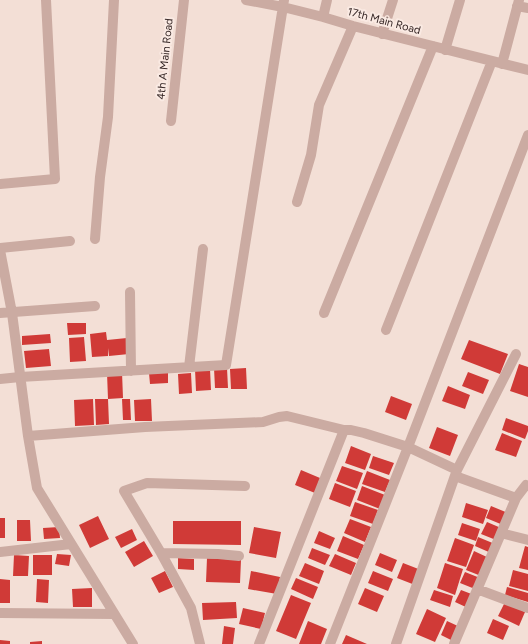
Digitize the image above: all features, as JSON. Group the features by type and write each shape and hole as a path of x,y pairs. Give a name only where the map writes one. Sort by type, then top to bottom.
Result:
{"street":[{"path":"0,184 55,179 46,0"},
{"path":"94,239 108,117 114,0"},
{"name":"4th A Main Road","path":"171,121 184,0"},
{"name":"17th Main Road","path":"246,0 283,4 382,34 528,70"},
{"path":"323,17 327,0"},
{"path":"382,34 393,0"},
{"path":"445,50 460,0"},
{"path":"386,330 497,63 518,3 528,8"},
{"path":"0,379 226,366 283,4"},
{"path":"297,202 311,155 319,105 354,26"},
{"path":"324,313 433,46"},
{"path":"330,644 408,447 528,135"},
{"path":"70,241 0,249 12,313 28,436 37,488 133,644"},
{"path":"189,367 203,249"},
{"path":"130,292 131,371"},
{"path":"0,313 95,306"},
{"path":"396,644 456,473 516,354"},
{"path":"28,436 145,427 263,422 287,416 344,430 364,433 408,447 456,473 516,498"},
{"path":"259,644 344,430"},
{"path":"200,644 191,608 161,553 124,491 147,483 245,486"},
{"path":"454,644 516,498 528,484"},
{"path":"501,533 528,540"},
{"path":"0,552 71,544"},
{"path":"161,553 239,556"},
{"path":"477,589 528,608"},
{"path":"0,613 114,614"}],"building":[{"path":"67,323 86,323 86,334 68,335"},
{"path":"106,332 107,340 127,338 129,354 109,356 108,348 108,356 92,357 90,334"},
{"path":"50,334 51,343 22,345 22,336"},
{"path":"84,337 86,361 70,362 69,338"},
{"path":"469,340 508,354 500,374 461,359"},
{"path":"49,349 51,366 26,368 24,351"},
{"path":"519,364 528,367 528,397 510,391"},
{"path":"214,368 227,368 228,388 215,388"},
{"path":"246,368 247,389 231,389 230,369"},
{"path":"195,369 210,369 211,390 196,391"},
{"path":"122,372 123,398 108,399 107,373"},
{"path":"168,372 168,383 150,384 149,373"},
{"path":"468,372 489,380 483,394 462,386"},
{"path":"191,373 192,393 179,394 178,374"},
{"path":"448,386 470,395 465,409 442,401"},
{"path":"391,396 412,404 406,420 385,412"},
{"path":"93,399 94,425 75,426 74,400"},
{"path":"95,399 108,399 109,424 96,425"},
{"path":"122,399 130,399 131,420 123,420"},
{"path":"151,399 152,421 135,421 134,400"},
{"path":"506,418 528,426 525,439 502,430"},
{"path":"437,427 458,435 450,456 429,448"},
{"path":"502,433 522,441 516,457 495,450"},
{"path":"351,446 371,454 365,470 345,463"},
{"path":"373,456 394,463 389,475 369,468"},
{"path":"342,466 363,473 357,489 336,481"},
{"path":"301,470 320,478 315,493 295,485"},
{"path":"367,471 390,480 385,492 362,484"},
{"path":"335,483 356,491 350,507 329,499"},
{"path":"362,486 385,495 380,509 357,500"},
{"path":"355,502 378,510 373,524 350,516"},
{"path":"466,503 488,510 483,524 462,517"},
{"path":"491,506 508,513 503,525 486,518"},
{"path":"98,516 109,539 90,548 79,525"},
{"path":"0,518 5,518 5,538 0,538"},
{"path":"350,519 371,527 365,542 344,533"},
{"path":"17,520 30,520 31,541 17,541"},
{"path":"173,521 241,521 241,545 173,544"},
{"path":"487,522 501,528 496,540 481,534"},
{"path":"462,523 480,529 476,541 458,535"},
{"path":"59,527 60,538 44,539 43,528"},
{"path":"254,527 281,532 276,558 249,553"},
{"path":"132,529 137,540 121,548 115,537"},
{"path":"319,531 335,538 330,549 314,543"},
{"path":"343,536 364,545 358,559 337,551"},
{"path":"478,537 495,544 491,553 475,546"},
{"path":"455,538 474,545 466,567 447,561"},
{"path":"144,541 153,556 134,567 125,552"},
{"path":"525,546 528,547 528,570 519,568"},
{"path":"312,548 330,555 325,565 308,558"},
{"path":"474,551 489,558 481,576 466,570"},
{"path":"380,553 397,560 392,572 375,565"},
{"path":"57,554 71,555 69,566 55,564"},
{"path":"335,554 356,563 351,575 329,566"},
{"path":"14,555 29,556 28,576 13,576"},
{"path":"33,555 52,555 52,575 33,575"},
{"path":"178,558 194,559 194,570 178,569"},
{"path":"207,558 241,560 240,583 206,582"},
{"path":"305,563 324,571 319,584 299,576"},
{"path":"403,563 421,570 415,585 397,578"},
{"path":"445,563 463,569 455,595 437,588"},
{"path":"513,570 528,574 528,591 509,586"},
{"path":"165,571 173,587 159,593 151,578"},
{"path":"251,571 280,577 277,594 248,589"},
{"path":"373,571 393,579 388,591 368,583"},
{"path":"465,572 480,578 475,589 460,583"},
{"path":"296,578 318,587 313,599 291,589"},
{"path":"0,579 10,580 10,603 0,603"},
{"path":"37,579 49,580 48,603 36,602"},
{"path":"507,587 528,593 528,602 505,595"},
{"path":"92,588 92,607 73,607 72,589"},
{"path":"365,588 384,596 377,612 358,604"},
{"path":"434,590 453,596 450,607 430,600"},
{"path":"461,590 474,595 468,608 455,602"},
{"path":"291,595 311,603 296,639 276,631"},
{"path":"236,602 237,618 203,620 202,603"},
{"path":"505,602 525,612 519,626 498,616"},
{"path":"243,608 265,613 261,629 239,624"},
{"path":"427,609 446,618 435,642 416,634"},
{"path":"493,619 509,626 503,640 487,633"},
{"path":"308,621 327,629 321,644 299,644"},
{"path":"447,621 460,627 453,641 441,635"},
{"path":"224,626 235,628 233,644 222,644"},
{"path":"346,635 367,644 342,644"},
{"path":"0,640 10,641 10,644 0,644"},
{"path":"42,641 42,644 30,644 30,642"}]}
